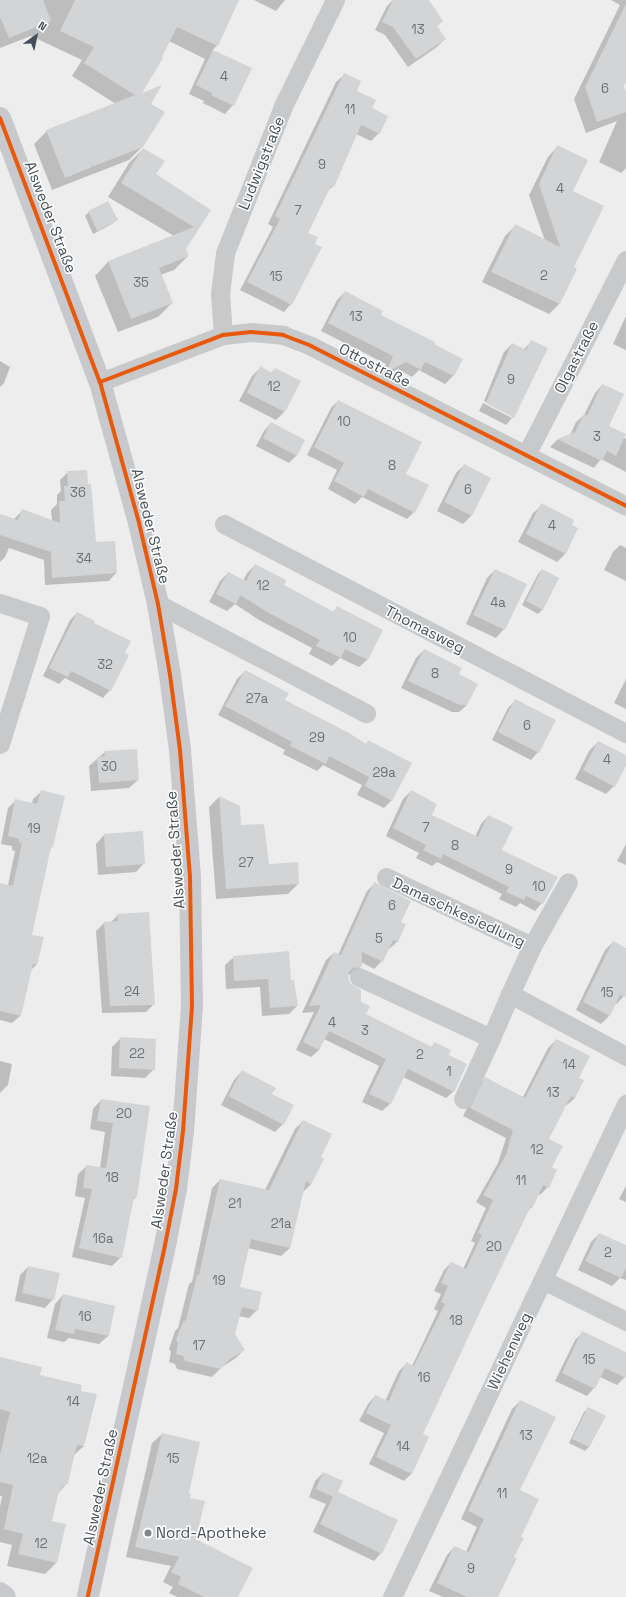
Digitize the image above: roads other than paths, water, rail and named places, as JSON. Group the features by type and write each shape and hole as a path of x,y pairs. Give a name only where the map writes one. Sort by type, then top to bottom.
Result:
{"street":[{"name":"Ludwigstraße","path":"223,336 220,294 225,253 284,104 335,0"},
{"name":"Alsweder Straße","path":"0,118 100,382 139,523 158,604 181,758 190,878 192,1006 183,1131 176,1189 88,1597"},
{"name":"Olgastraße","path":"526,455 626,260"},
{"name":"Ottostraße","path":"100,382 223,336 251,332 283,335 311,346 626,506"},
{"name":"Thomasweg","path":"224,524 626,733"},
{"path":"0,603 40,616 0,744"},
{"name":"Alsweder Straße","path":"158,604 366,713"},
{"name":"Damaschkesiedlung","path":"386,878 532,946"},
{"name":"Damaschkesiedlung","path":"463,1099 532,946 568,882"},
{"path":"359,977 491,1038"},
{"path":"510,994 626,1056"},
{"name":"Wiehenweg","path":"392,1597 626,1105"},
{"path":"543,1280 626,1321"},
{"path":"0,1593 5,1597"}],"place":[{"name":"Nord-Apotheke","path":"148,1533"}]}
